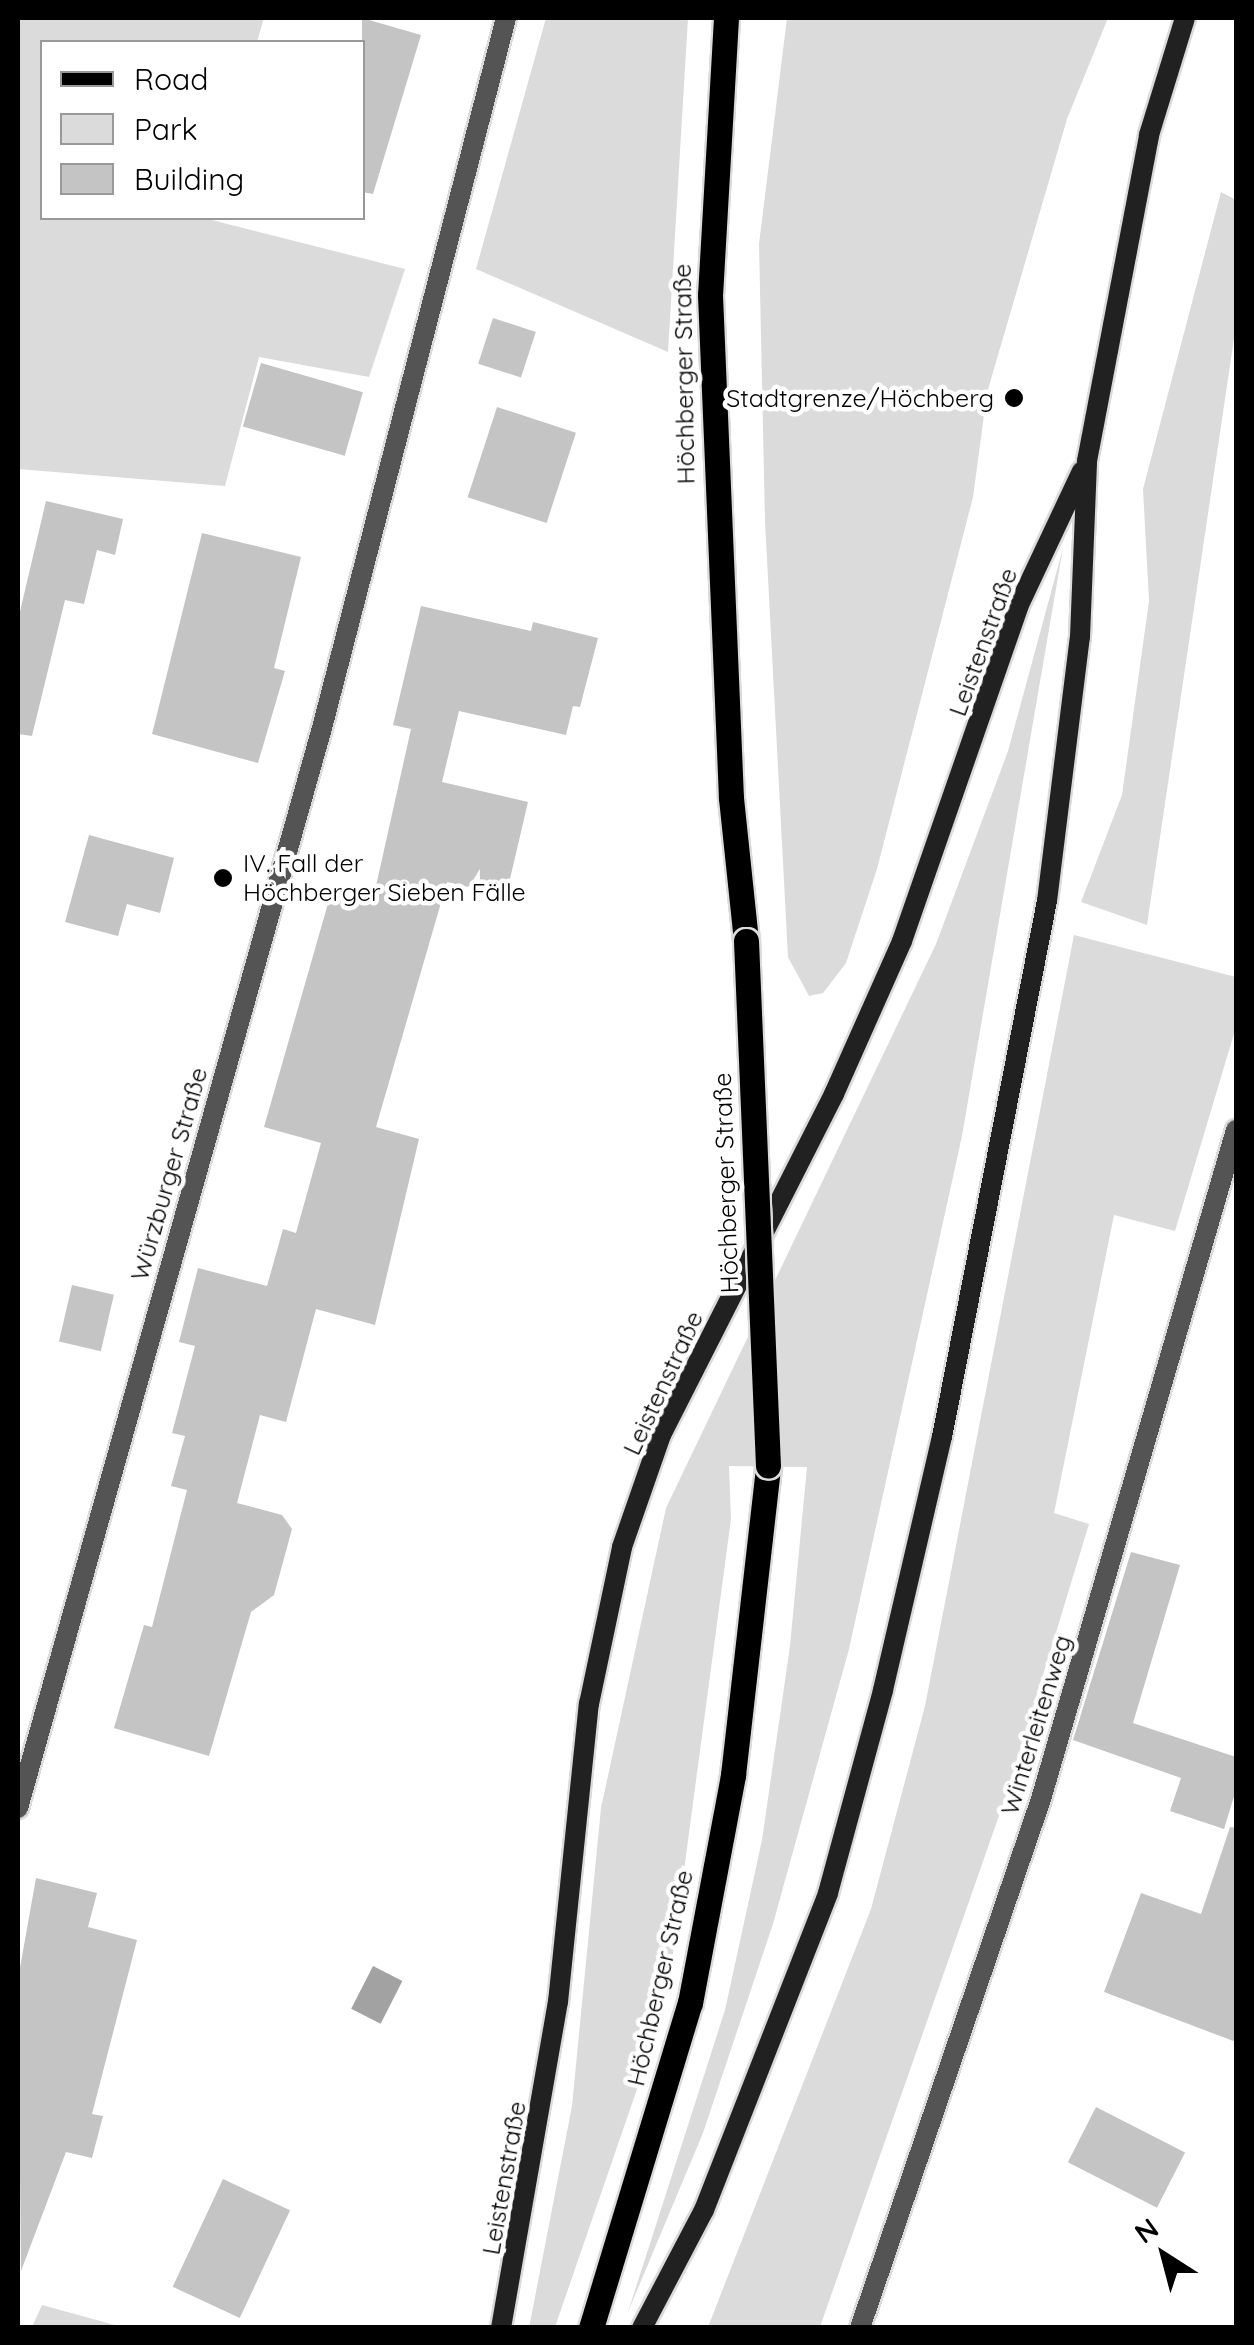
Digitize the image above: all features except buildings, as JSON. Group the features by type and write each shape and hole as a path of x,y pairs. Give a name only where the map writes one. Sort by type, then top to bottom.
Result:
{"main road":[{"name":"Höchberger Straße","path":"591,2328 690,2003 736,1756 768,1466 746,941 726,719 710,295 726,18"},
{"name":"Leistenstraße","path":"642,2328 704,2210 828,1893 883,1690 942,1437 1047,901 1080,637 1088,460 1148,136 1185,18"},
{"name":"Leistenstraße","path":"501,2328 558,2002 589,1704 622,1548 661,1435 834,1094 902,941 1018,608 1088,460"}],"street":[{"name":"Würzburger Straße","path":"18,1808 322,728 506,18"},
{"name":"Winterleitenweg","path":"860,2328 1041,1798 1236,1130"}],"green space":[{"path":"18,18 264,18 258,40 40,40 40,220 212,220 405,269 369,377 259,357 225,486 18,469"},
{"path":"546,18 688,18 668,352 476,269"},
{"path":"787,18 1108,18 1067,119 987,393 973,497 877,869 846,963 823,993 809,996 788,957 765,521 759,244"},
{"path":"1221,192 1236,200 1236,325 1147,925 1081,902 1122,795 1149,601 1143,489"},
{"path":"1063,548 962,1136 849,1649 773,1924 703,2133 628,2312 725,2010 762,1840 790,1646 807,1467 729,1466 731,1519 666,2005 555,2327 529,2328 572,2106 601,1808 666,1508 936,944 1008,751"},
{"path":"1074,935 1236,977 1236,1027 1175,1231 1114,1215 1054,1513 1089,1524 1008,1790 820,2327 708,2327 871,1909 925,1706"},
{"path":"42,2305 122,2327 32,2327"}],"shaded area":[{"path":"373,1966 402,1981 381,2024 351,2009"}],"place":[{"name":"Stadtgrenze/Höchberg","path":"1014,398"},
{"name":"IV. Fall der Höchberger Sieben Fälle","path":"223,878"}]}
